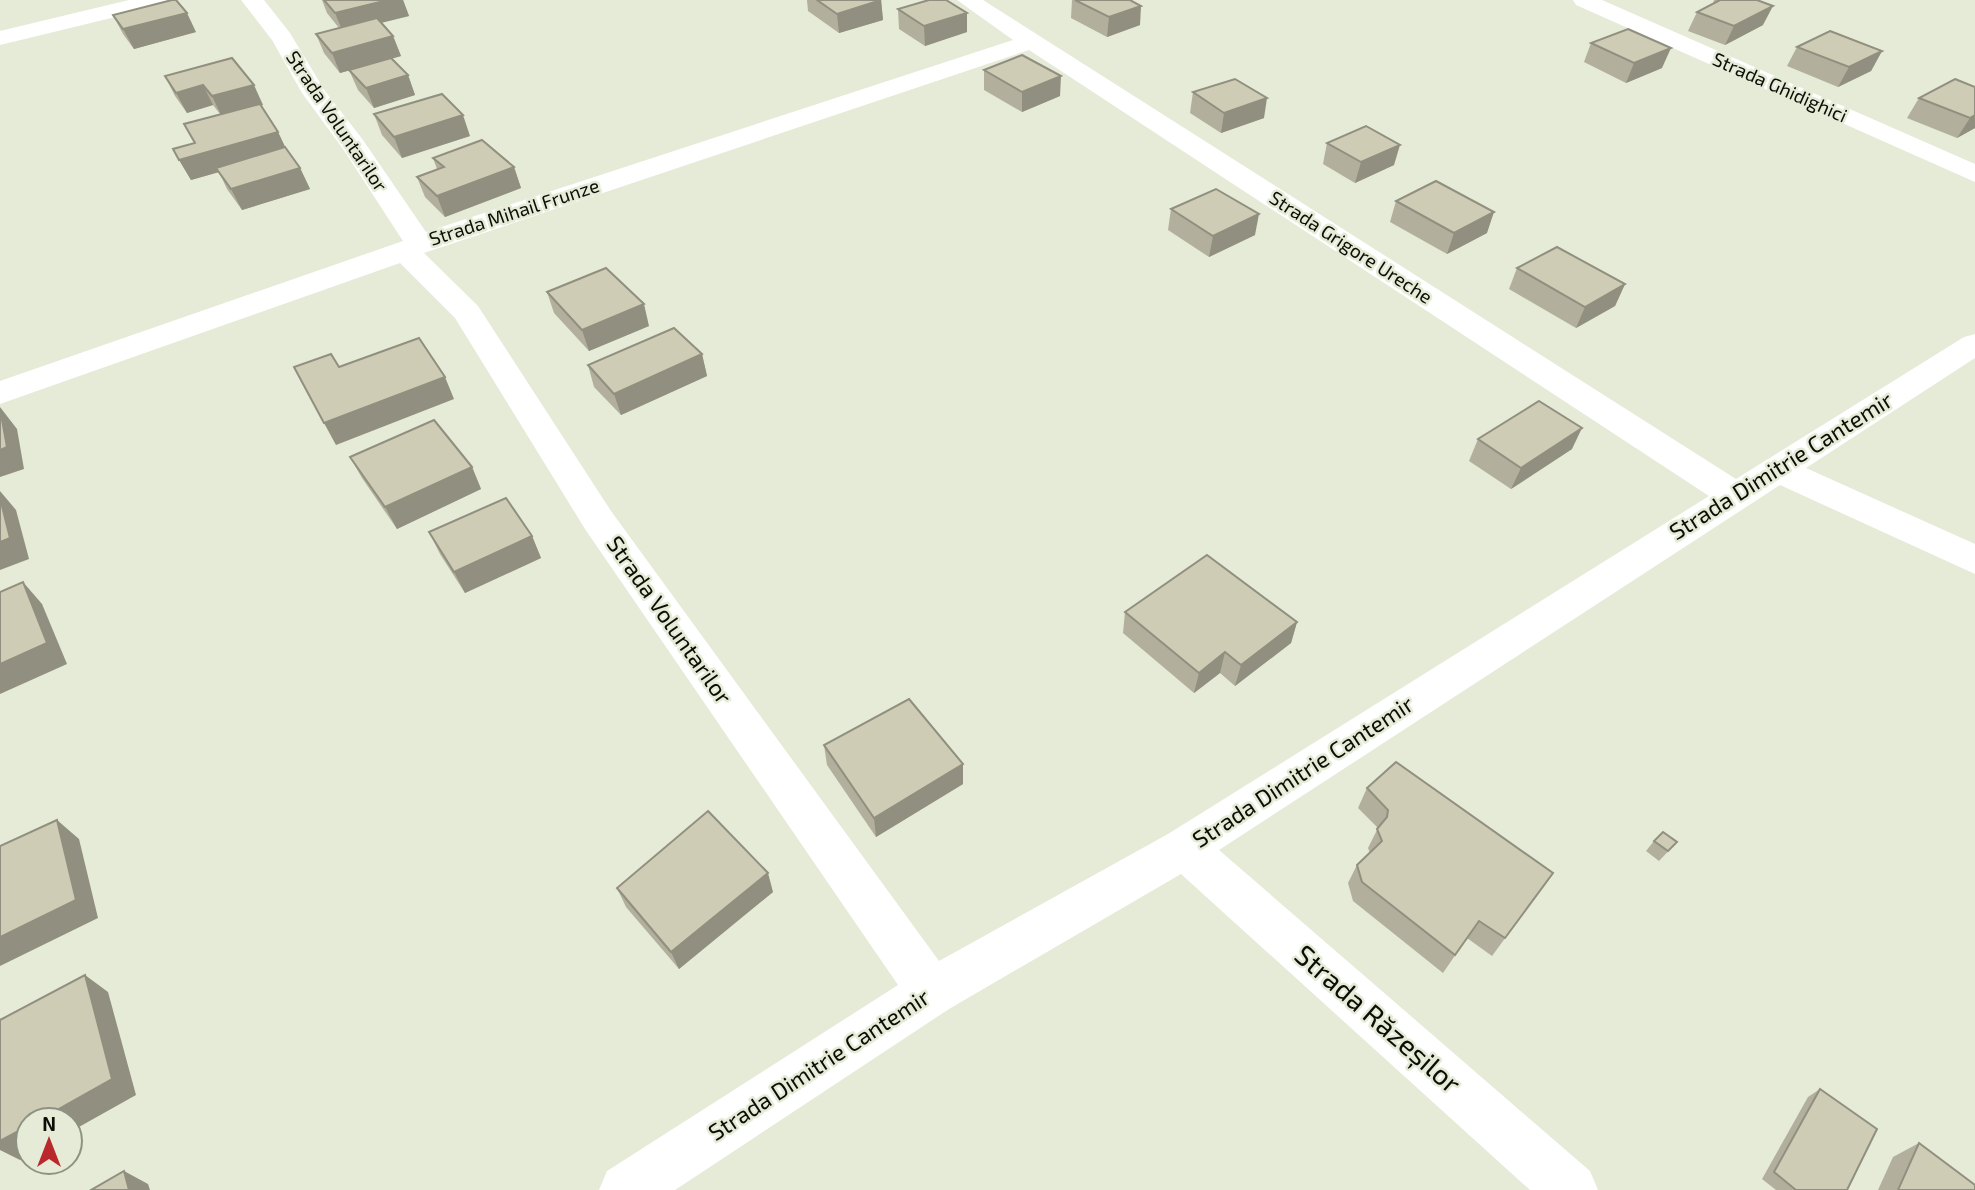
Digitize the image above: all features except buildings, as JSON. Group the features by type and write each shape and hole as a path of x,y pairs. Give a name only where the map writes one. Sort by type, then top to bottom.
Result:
{"street":[{"path":"0,38 158,0"},
{"name":"Strada Voluntarilor","path":"252,0 282,37 314,93 354,146 412,247 467,313 598,520 932,992"},
{"name":"Strada Grigore Ureche","path":"968,0 1734,495"},
{"name":"Strada Ghidighici","path":"1584,0 1975,174"},
{"name":"Strada Mihail Frunze","path":"0,393 412,247 1032,41"},
{"name":"Strada Dimitrie Cantemir","path":"626,1190 932,992 1184,848 1776,468 1975,344"},
{"path":"1776,468 1975,560"},
{"name":"Strada Răzeșilor","path":"1184,848 1571,1190"}]}
